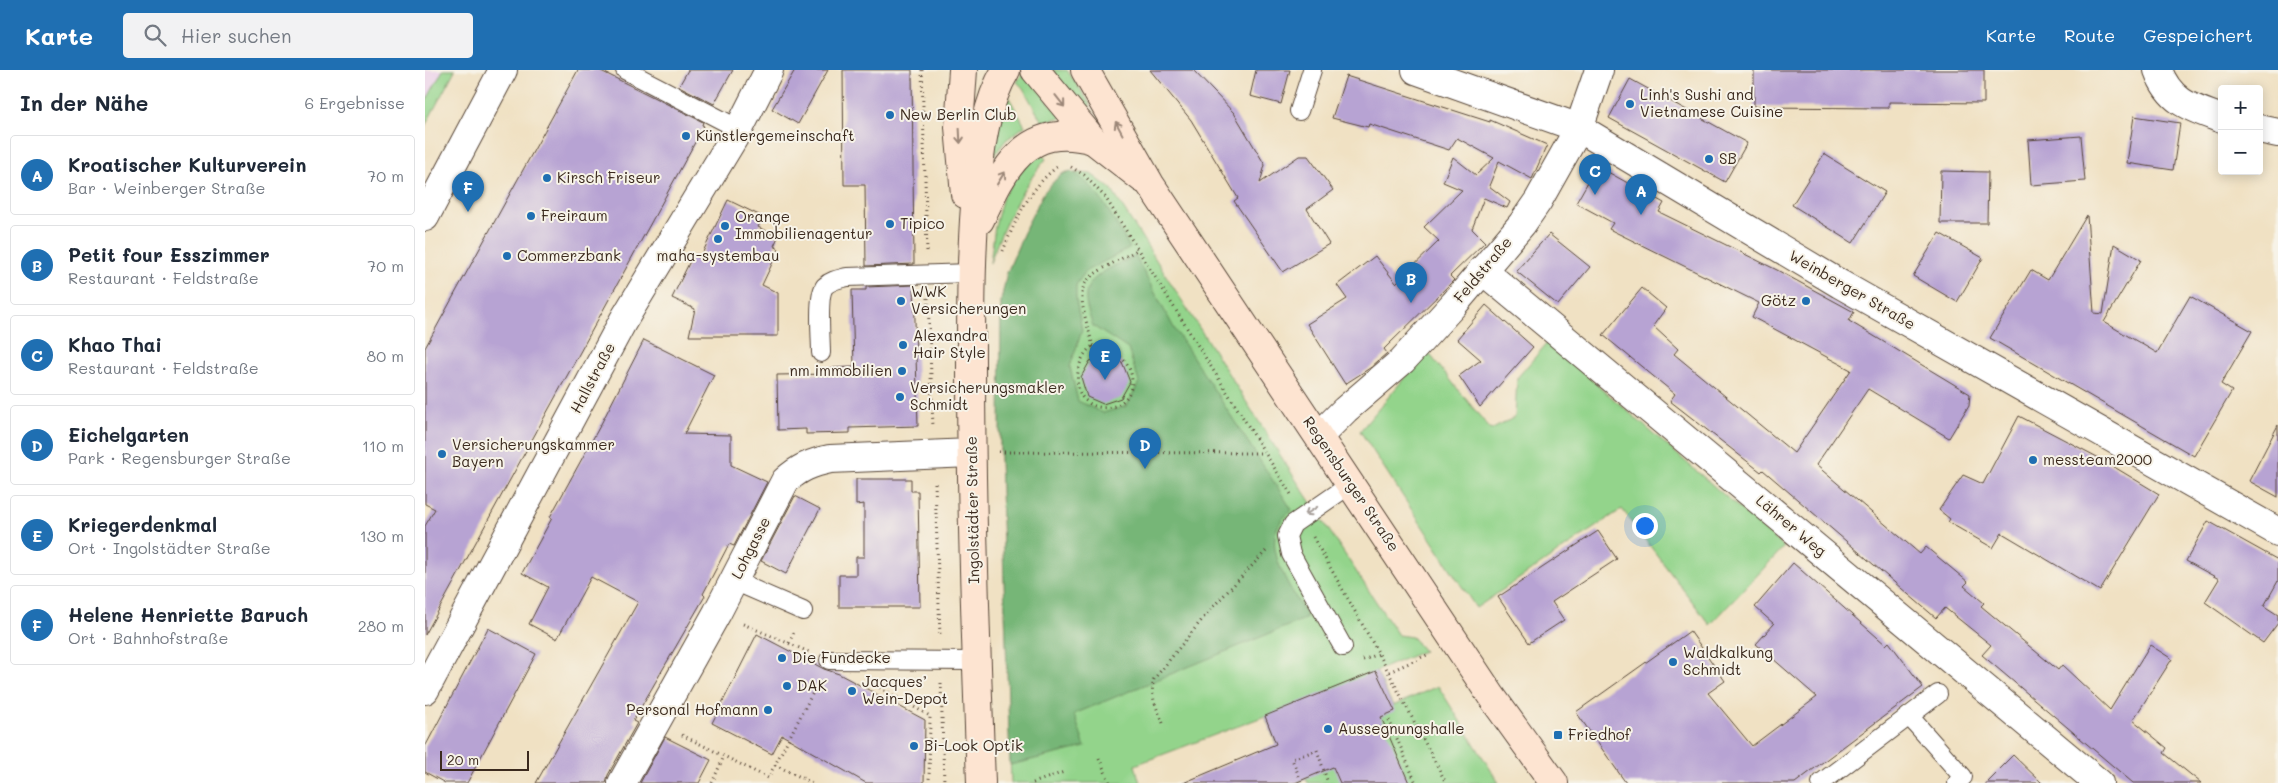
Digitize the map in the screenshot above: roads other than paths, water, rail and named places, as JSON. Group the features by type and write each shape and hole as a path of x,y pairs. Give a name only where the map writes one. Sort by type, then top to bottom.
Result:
{"street":[{"path":"425,218 503,70"},
{"name":"Hallstraße","path":"425,690 623,321 739,129 769,70"},
{"name":"Ingolstädter Straße","path":"963,70 959,127 961,167 971,237"},
{"name":"Ingolstädter Straße","path":"981,783 971,452 971,237 984,133 1000,80 1006,70"},
{"name":"Regensburger Straße","path":"1035,70 1093,140 1150,184"},
{"name":"Regensburger Straße","path":"1085,70 1105,102 1150,184 1492,697 1554,783"},
{"path":"1101,70 1105,102"},
{"name":"Weinberger Straße","path":"1416,70 1579,128 1840,284 2278,532"},
{"name":"Feldstraße","path":"1319,436 1345,410 1402,361 1454,304 1522,224 1538,201 1579,128 1599,70"},
{"path":"2158,70 2163,84 2184,105 2218,118"},
{"path":"2263,130 2278,133"},
{"path":"971,237 995,188 1007,168 1021,153 1043,138 1051,136 1069,135 1093,140"},
{"name":"Lährer Weg","path":"1482,270 2099,783"},
{"name":"Lohgasse","path":"622,783 717,613 785,482 796,471 809,464 830,459 971,452"}],"lane":[{"path":"625,70 739,129"},
{"path":"1299,111 1312,70"},
{"path":"821,353 821,298 824,287 832,281 847,277 971,274"},
{"path":"1343,647 1291,554 1287,536 1293,524 1351,484"},
{"path":"734,581 803,612"},
{"path":"829,660 977,660"},
{"path":"1821,783 1938,694"},
{"path":"1909,716 1963,777 1957,783"}],"place":[{"name":"Linh's Sushi and Vietnamese Cuisine","path":"1630,104"},
{"name":"New Berlin Club","path":"890,115"},
{"name":"Künstlergemeinschaft","path":"686,136"},
{"name":"SB","path":"1709,159"},
{"name":"Kirsch Friseur","path":"547,178"},
{"name":"Khao Thai","path":"1595,195"},
{"name":"Helene Henriette Baruch","path":"468,212"},
{"name":"Kroatischer Kulturverein","path":"1641,215"},
{"name":"Freiraum","path":"531,216"},
{"name":"Tipico","path":"890,224"},
{"name":"Orange Immobilienagentur","path":"725,226"},
{"name":"maha-systembau","path":"718,239"},
{"name":"Commerzbank","path":"507,256"},
{"name":"WWK Versicherungen","path":"901,301"},
{"name":"Götz","path":"1806,301"},
{"name":"Petit four Esszimmer","path":"1411,303"},
{"name":"Alexandra Hair Style","path":"903,345"},
{"name":"nm immobilien","path":"902,371"},
{"name":"Kriegerdenkmal","path":"1105,380"},
{"name":"Versicherungsmakler Schmidt","path":"900,397"},
{"name":"Versicherungskammer Bayern","path":"442,454"},
{"name":"messteam2000","path":"2033,460"},
{"name":"Eichelgarten","path":"1145,469"},
{"name":"Die Fundecke","path":"782,658"},
{"name":"Waldkalkung Schmidt","path":"1673,662"},
{"name":"DAK","path":"787,686"},
{"name":"Jacques’ Wein-Depot","path":"852,691"},
{"name":"Personal Hofmann","path":"768,710"},
{"name":"Aussegnungshalle","path":"1328,729"},
{"name":"Friedhof","path":"1558,735"},
{"name":"Bi-Look Optik","path":"914,746"}]}
